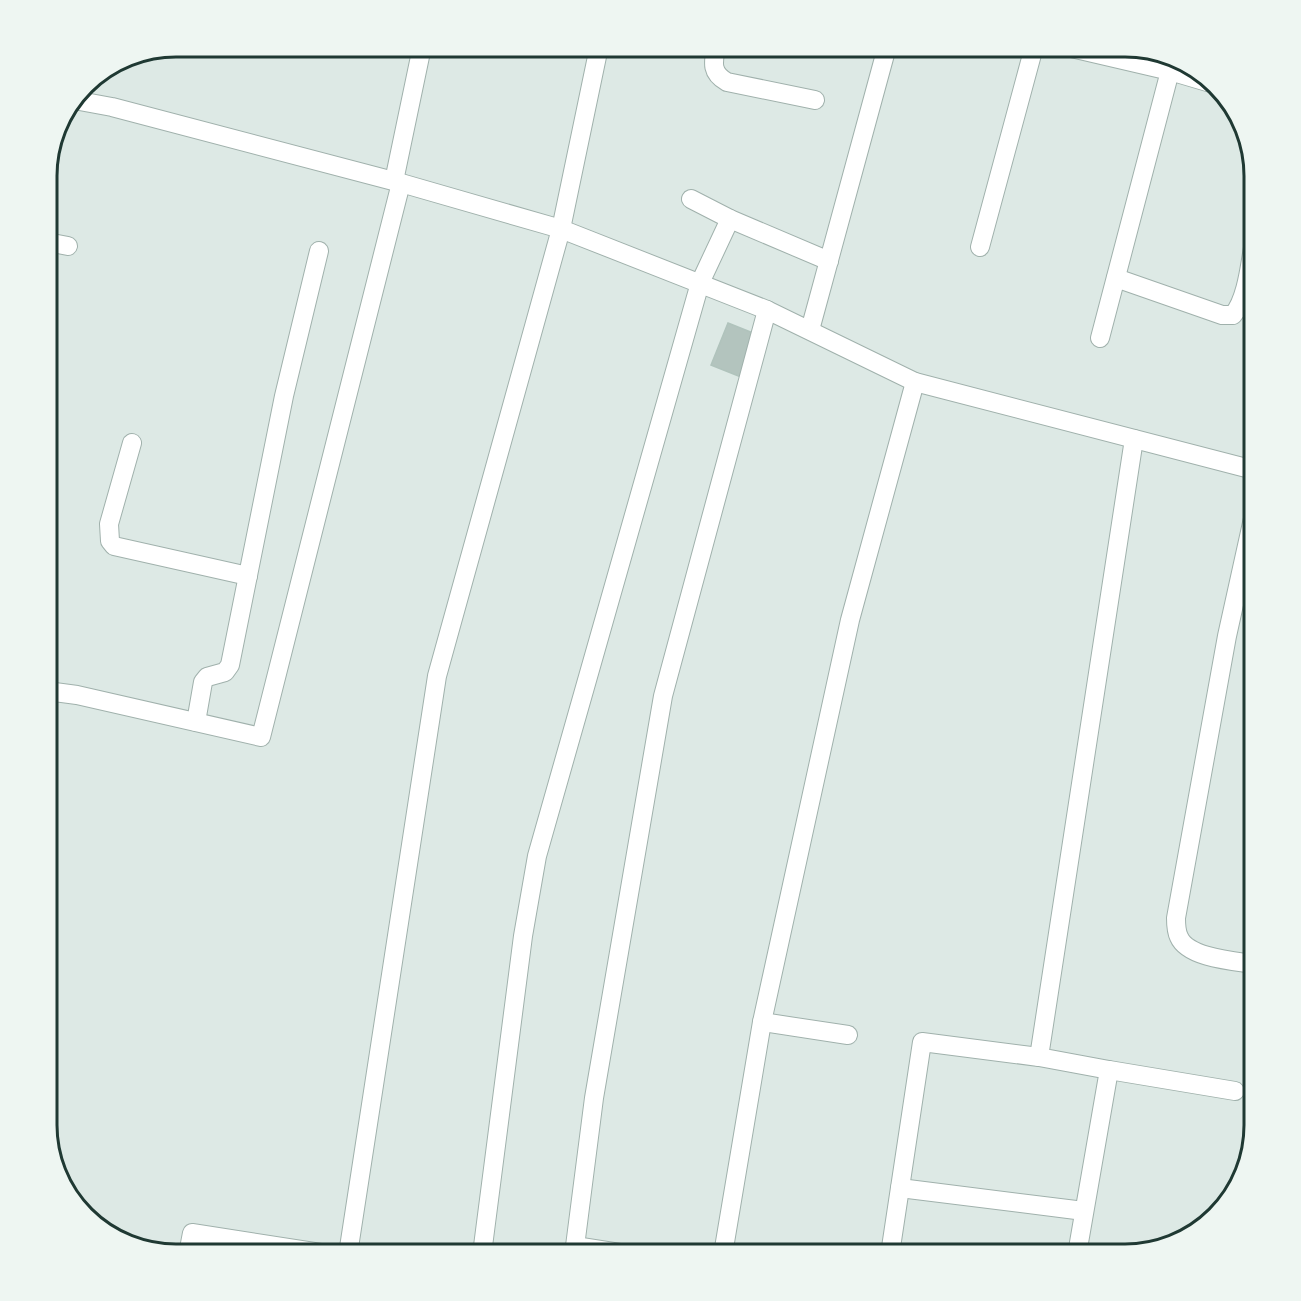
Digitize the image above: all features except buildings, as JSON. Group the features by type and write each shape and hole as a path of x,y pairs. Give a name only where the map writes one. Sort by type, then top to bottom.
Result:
{"street":[{"path":"57,692 261,737 398,182 420,57"},
{"path":"350,1244 437,676 561,229 597,57"},
{"path":"715,57 715,71 719,77 728,82 815,100"},
{"path":"810,330 884,57"},
{"path":"980,247 1031,57"},
{"path":"1110,57 1191,77"},
{"path":"1100,338 1170,71"},
{"path":"83,102 123,110 398,182 561,229 767,310 915,382 1244,468"},
{"path":"690,199 730,219 829,261"},
{"path":"483,1244 524,936 537,856 700,284 730,219"},
{"path":"57,244 68,246"},
{"path":"196,722 203,682 207,677 225,672 230,665 284,396 319,251"},
{"path":"1116,278 1222,315 1233,315 1244,293"},
{"path":"575,1244 594,1098 663,696 767,310"},
{"path":"725,1244 762,1022 850,620 915,382"},
{"path":"1039,1057 1134,440"},
{"path":"132,443 109,524 110,540 114,546 248,576"},
{"path":"1244,559 1227,636 1176,918 1179,938 1186,947 1202,954 1244,962"},
{"path":"762,1022 848,1035"},
{"path":"892,1244 922,1042 1039,1057 1235,1091"},
{"path":"1079,1244 1109,1070"},
{"path":"900,1188 1084,1211"},
{"path":"190,1244 192,1233 263,1244"}]}
